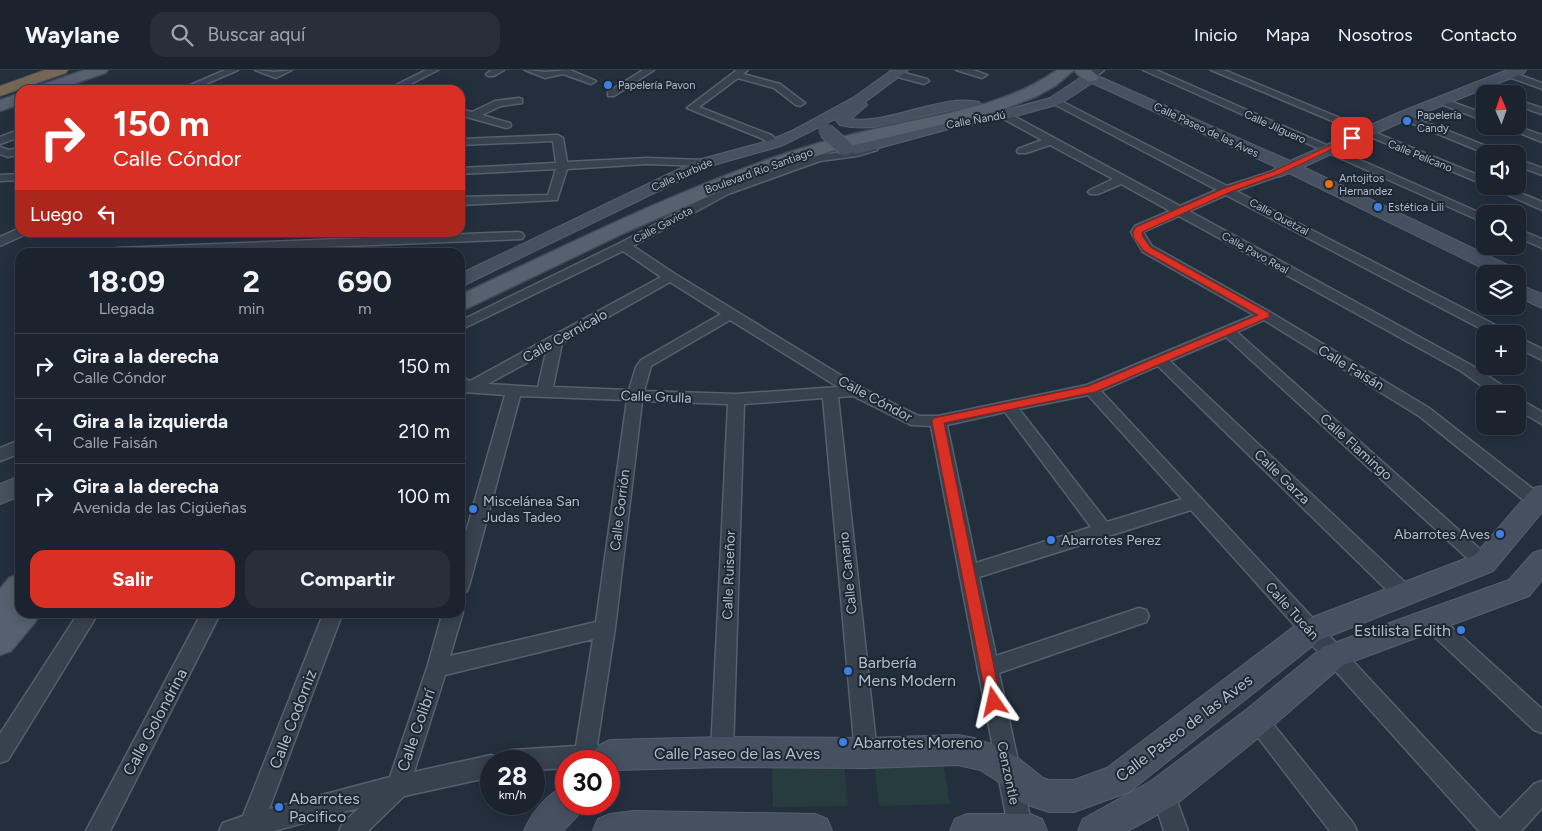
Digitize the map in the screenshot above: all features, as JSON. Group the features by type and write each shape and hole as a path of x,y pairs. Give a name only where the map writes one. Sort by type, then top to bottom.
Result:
{"highway":[{"path":"0,81 31,70"},
{"path":"17,85 60,70"},
{"path":"0,91 15,86"},
{"path":"0,101 15,98"}],"main road":[{"path":"54,85 100,70"},
{"name":"Boulevard Río Santiago","path":"465,289 650,202 760,159 849,135 989,110 999,98 1029,85 1048,70"},
{"name":"Boulevard Río Santiago","path":"465,301 666,206 779,161 821,148 989,110 1019,100 1048,86 1067,70"},
{"path":"989,110 1020,106 1088,75"},
{"path":"0,106 15,99"},
{"path":"650,202 684,179 768,150 776,143"},
{"path":"0,611 15,593"},
{"path":"0,642 20,618"}],"street":[{"path":"196,85 233,70"},
{"path":"260,70 276,75 288,70"},
{"path":"402,85 433,70"},
{"path":"530,70 544,75 564,70 577,73 591,81 582,86"},
{"path":"611,94 649,70"},
{"path":"961,70 982,75"},
{"name":"Calle Jilguero","path":"1148,70 1476,214"},
{"name":"Calle Pelícano","path":"1216,70 1476,178"},
{"path":"776,143 767,137 692,108 739,72 780,87 800,103"},
{"path":"904,72 924,81"},
{"name":"Calle Iturbide","path":"465,279 704,164 776,143 842,112 904,72"},
{"path":"1178,211 1227,190 1283,170 1403,116 1514,72 1542,86"},
{"name":"Calle Ñandú","path":"842,112 824,125 826,131 845,148 857,149 955,123 989,110 1055,101 1088,75"},
{"name":"Calle Paseo de las Aves","path":"1088,75 1094,86 1491,265"},
{"path":"474,116 499,103 519,101"},
{"name":"Calle Quetzal","path":"1055,101 1485,325"},
{"path":"1441,101 1476,115"},
{"path":"1526,106 1542,111"},
{"path":"842,112 842,118 845,122 861,124 948,107 989,110"},
{"name":"Calle Pavo Real","path":"989,110 1466,368 1491,385"},
{"path":"465,113 506,125"},
{"path":"1403,116 1476,145"},
{"path":"1526,133 1542,139"},
{"path":"0,141 15,136"},
{"name":"Calle Gaviota","path":"465,324 624,246 724,192 818,158 857,153 894,142 902,136"},
{"path":"465,142 558,138 562,166 554,198 465,202"},
{"path":"1022,151 1050,142"},
{"path":"465,172 647,161 704,164"},
{"path":"1526,165 1542,172"},
{"name":"Calle Paseo de las Aves","path":"1283,170 1476,269"},
{"path":"0,178 15,177"},
{"path":"1094,192 1121,180"},
{"path":"1516,195 1542,206"},
{"name":"Calle Faisán","path":"1178,211 1139,229 1137,232 1139,238 1147,249 1265,315 1424,412 1540,500"},
{"path":"0,242 15,234"},
{"path":"465,236 518,236"},
{"path":"254,248 260,237"},
{"path":"323,248 399,237"},
{"path":"1526,237 1542,244"},
{"name":"Calle Cóndor","path":"624,246 670,277 855,391 917,421 938,421 1091,389 1265,315"},
{"name":"Calle Cernícalo","path":"465,387 555,342 670,277"},
{"path":"1526,281 1542,289"},
{"path":"1526,294 1542,302"},
{"name":"Calle Gorrión","path":"600,750 605,628 635,396 643,367 646,363 731,314"},
{"name":"Calle Flamingo","path":"1228,331 1484,563"},
{"path":"544,393 555,342"},
{"path":"1526,346 1542,354"},
{"name":"Calle Garza","path":"1160,360 1404,594"},
{"name":"Calle Grulla","path":"465,388 514,392 736,399 855,391"},
{"name":"Calle Tucán","path":"1091,389 1310,631 1495,831"},
{"path":"465,568 514,392"},
{"name":"Calle Canario","path":"830,393 866,753"},
{"name":"Calle Ruiseñor","path":"722,752 736,399"},
{"path":"1008,406 1103,530"},
{"path":"1526,408 1542,419"},
{"name":"Cenzontle","path":"938,421 1021,831"},
{"path":"0,447 15,446"},
{"path":"0,455 15,448"},
{"path":"0,496 15,488"},
{"path":"0,496 15,493"},
{"name":"Calle Paseo de las Aves","path":"620,756 722,752 866,753 958,750 990,759 1007,769 1034,791 1049,796 1074,796 1117,781 1310,631 1484,563 1540,500"},
{"path":"968,573 1194,502"},
{"path":"1095,831 1163,793 1257,720 1333,656 1519,588 1542,561"},
{"path":"987,668 1139,616"},
{"path":"0,753 86,618"},
{"name":"Calle Golondrina","path":"98,831 209,618"},
{"name":"Calle Codorniz","path":"241,829 331,618"},
{"name":"Calle Colibrí","path":"351,831 398,786 438,668 451,618"},
{"path":"1430,620 1542,723"},
{"path":"438,668 605,628"},
{"path":"1257,720 1345,831"},
{"path":"241,829 398,786 480,768"},
{"path":"1505,831 1542,792"},
{"path":"1163,793 1176,831"},
{"path":"541,831 555,815"},
{"path":"610,831 634,828 815,831"},
{"path":"967,831 1030,831"}],"green space":[{"path":"943,761 950,804 879,806 874,763"},
{"path":"844,763 848,806 773,807 772,765"}],"place":[{"name":"Papelería Pavon","path":"608,85"},
{"name":"Papelería Candy","path":"1407,121"},
{"name":"Antojitos Hernandez","path":"1329,184"},
{"name":"Estética Lili","path":"1378,207"},
{"name":"Miscelánea San Judas Tadeo","path":"473,509"},
{"name":"Abarrotes Aves","path":"1500,534"},
{"name":"Abarrotes Perez","path":"1051,540"},
{"name":"Estilista Edith","path":"1461,630"},
{"name":"Barbería Mens Modern","path":"848,671"},
{"name":"Abarrotes Moreno","path":"843,742"},
{"name":"Abarrotes Pacifico","path":"279,807"}],"route":[{"path":"994,702 938,421 1091,389 1265,315 1147,249 1137,232 1139,229 1178,211 1227,190 1277,172 1352,138"}]}
